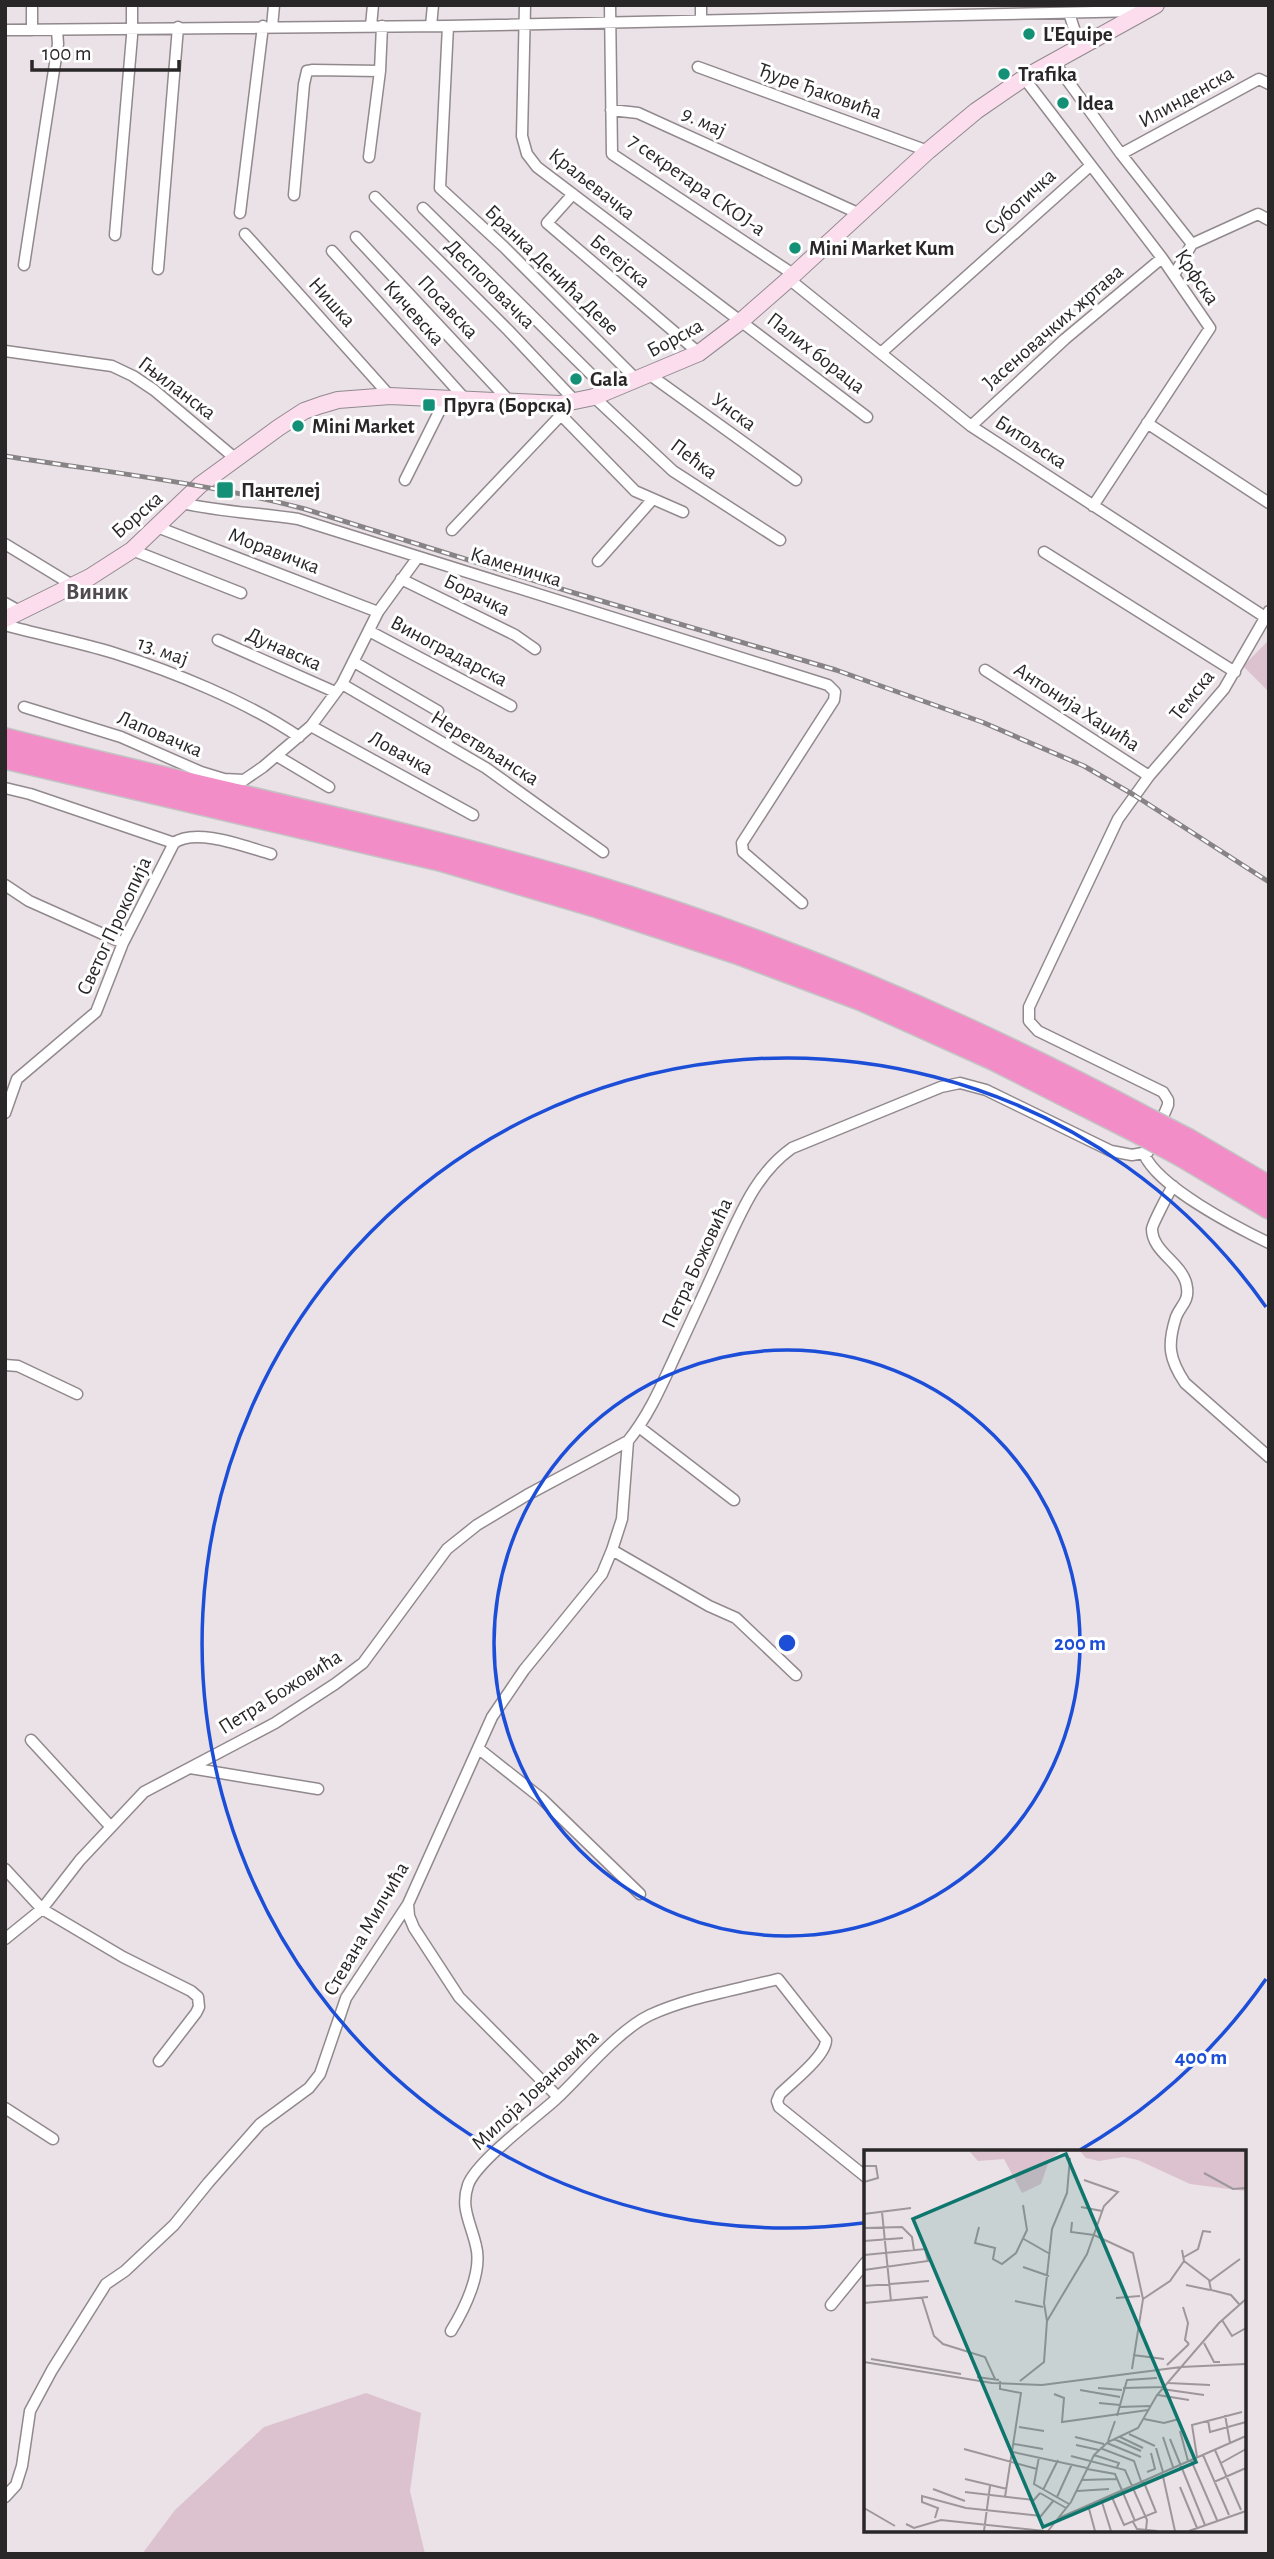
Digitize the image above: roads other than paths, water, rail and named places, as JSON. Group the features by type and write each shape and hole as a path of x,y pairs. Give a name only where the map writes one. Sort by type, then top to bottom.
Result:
{"highway":[{"path":"5,739 453,847 682,914 808,960 926,1010 1057,1071 1145,1136"},
{"path":"5,758 452,863 598,906 737,953 862,1000 993,1059 1145,1136 1185,1148 1269,1187"},
{"path":"1185,1148 1269,1208"}],"street":[{"path":"32,5 32,30"},
{"path":"115,235 132,5"},
{"path":"240,213 268,27 274,5"},
{"path":"369,157 380,71 373,5"},
{"path":"430,26 433,5"},
{"name":"Краљевачка","path":"525,5 522,136 527,154 537,167 741,321"},
{"path":"610,5 611,110"},
{"path":"701,5 701,20"},
{"path":"782,5 782,19"},
{"path":"5,30 448,26 782,19 896,11 1014,10 1069,13 1150,8"},
{"name":"Борска","path":"5,619 74,586 132,550 200,485 304,411 338,400 390,396 565,407 643,378 699,353 741,321 928,151 976,111 1024,78 1150,8"},
{"path":"1069,13 1080,47"},
{"name":"Бранка Денића Деве","path":"448,26 440,188 643,378"},
{"path":"158,270 178,27"},
{"path":"24,265 58,44 57,30"},
{"name":"Крфска","path":"1054,62 1192,244"},
{"name":"Ђуре Ђаковића","path":"698,67 928,151"},
{"path":"294,195 307,71 380,71"},
{"name":"Крфска","path":"1024,78 1162,258 1210,328 1093,506"},
{"name":"Илинденска","path":"1122,154 1259,79 1269,85"},
{"name":"9. мај","path":"611,110 638,113 860,215"},
{"name":"7 секретара СКОЈ-а","path":"611,110 612,154 791,277"},
{"name":"Суботичка","path":"882,352 1090,166"},
{"name":"Бегејска","path":"573,194 547,223 699,353"},
{"name":"Деспотовачка","path":"375,197 508,330 565,407 635,491 683,512"},
{"name":"Пећка","path":"423,208 673,471 780,540"},
{"path":"1174,275 1192,244 1258,214 1269,220"},
{"name":"Нишка","path":"245,234 390,396"},
{"name":"Посавска","path":"356,237 512,404"},
{"name":"Кичевска","path":"332,251 466,400"},
{"name":"Јасеновачких жртава","path":"971,426 1065,339 1162,258"},
{"name":"Битољска","path":"791,277 971,426 1093,506 1267,614"},
{"name":"Палих бораца","path":"741,321 867,417"},
{"name":"Гњиланска","path":"5,351 112,366 154,390 236,459"},
{"name":"Унска","path":"643,378 796,480"},
{"path":"405,480 445,400"},
{"path":"452,530 565,407"},
{"path":"1146,423 1269,503"},
{"path":"598,561 652,500"},
{"name":"Каменичка","path":"182,503 202,508 298,519 828,685 834,690 834,700 742,843 743,852 802,904"},
{"name":"Моравичка","path":"157,527 378,612"},
{"path":"5,544 74,586"},
{"path":"132,550 241,593"},
{"path":"1044,552 1235,672"},
{"name":"Лаповачка","path":"24,707 121,737 194,769 225,779 249,778 311,726 354,662 378,612 418,557"},
{"name":"Борачка","path":"401,579 514,635 535,649"},
{"path":"5,603 21,612"},
{"name":"Темска","path":"1145,1136 1150,1148 1167,1110 1168,1100 1163,1092 1038,1031 1029,1021 1028,1014 1118,819 1149,776 1224,689 1267,614"},
{"name":"13. мај","path":"5,625 113,653 183,678 299,737"},
{"name":"Виноградарска","path":"369,631 511,706"},
{"name":"Дунавска","path":"218,640 338,688"},
{"path":"354,662 438,711"},
{"name":"Антонија Хаџића","path":"985,670 1149,776"},
{"name":"Неретвљанска","path":"338,688 486,768 603,852"},
{"name":"Ловачка","path":"311,726 472,815"},
{"path":"277,756 329,787"},
{"path":"5,788 174,843 188,836 271,853"},
{"name":"Светог Прокопија","path":"5,1113 17,1079 96,1012 123,943 174,843"},
{"path":"5,885 29,901 123,943"},
{"name":"Петра Божовића","path":"5,1939 42,1909 80,1860 145,1792 275,1723 335,1684 363,1662 447,1549 477,1525 628,1441 660,1389 743,1207 761,1177 776,1159 792,1148 941,1087 960,1083 986,1090 1111,1151 1132,1156 1145,1136"},
{"path":"1145,1136 1151,1168 1173,1186 1244,1231 1269,1243"},
{"path":"1173,1186 1154,1219 1152,1230 1157,1244 1183,1274 1188,1287 1186,1303 1177,1315 1170,1354 1185,1383 1269,1457"},
{"path":"5,1365 18,1366 78,1394"},
{"path":"639,1427 734,1500"},
{"name":"Стевана Милчића","path":"5,2497 16,2485 22,2466 30,2411 52,2370 106,2284 125,2271 174,2225 260,2124 309,2088 320,2074 346,1998 408,1904 498,1707 524,1670 602,1574 622,1519 628,1441"},
{"path":"612,1550 709,1606 736,1618 796,1675"},
{"path":"31,1740 111,1827"},
{"path":"479,1749 541,1798 640,1894"},
{"path":"190,1768 318,1789"},
{"path":"5,1869 42,1909 198,1997 199,2007 196,2013 159,2061"},
{"path":"408,1904 414,1928 459,1997 558,2097"},
{"name":"Милоја Јовановића","path":"451,2331 465,2308 477,2266 477,2249 464,2200 470,2181 501,2146 558,2097 616,2040 647,2016 672,2006 778,1979 826,2040 826,2047 776,2101 779,2107 864,2175"},
{"path":"5,2108 53,2139"},
{"path":"831,2305 864,2264"}],"railway":[{"path":"5,456 194,485 305,509 571,592 836,670 982,722 1084,766 1269,882"}],"place":[{"name":"L'Equipe","path":"1029,34"},
{"name":"Trafika","path":"1004,74"},
{"name":"Idea","path":"1063,103"},
{"name":"Mini Market Kum","path":"795,248"},
{"name":"Gala","path":"576,379"},
{"name":"Пруга (Борска)","path":"429,405"},
{"name":"Mini Market","path":"298,426"},
{"name":"Пантелеј","path":"225,490"}],"district":[{"name":"Виник","path":"97,592"}]}
